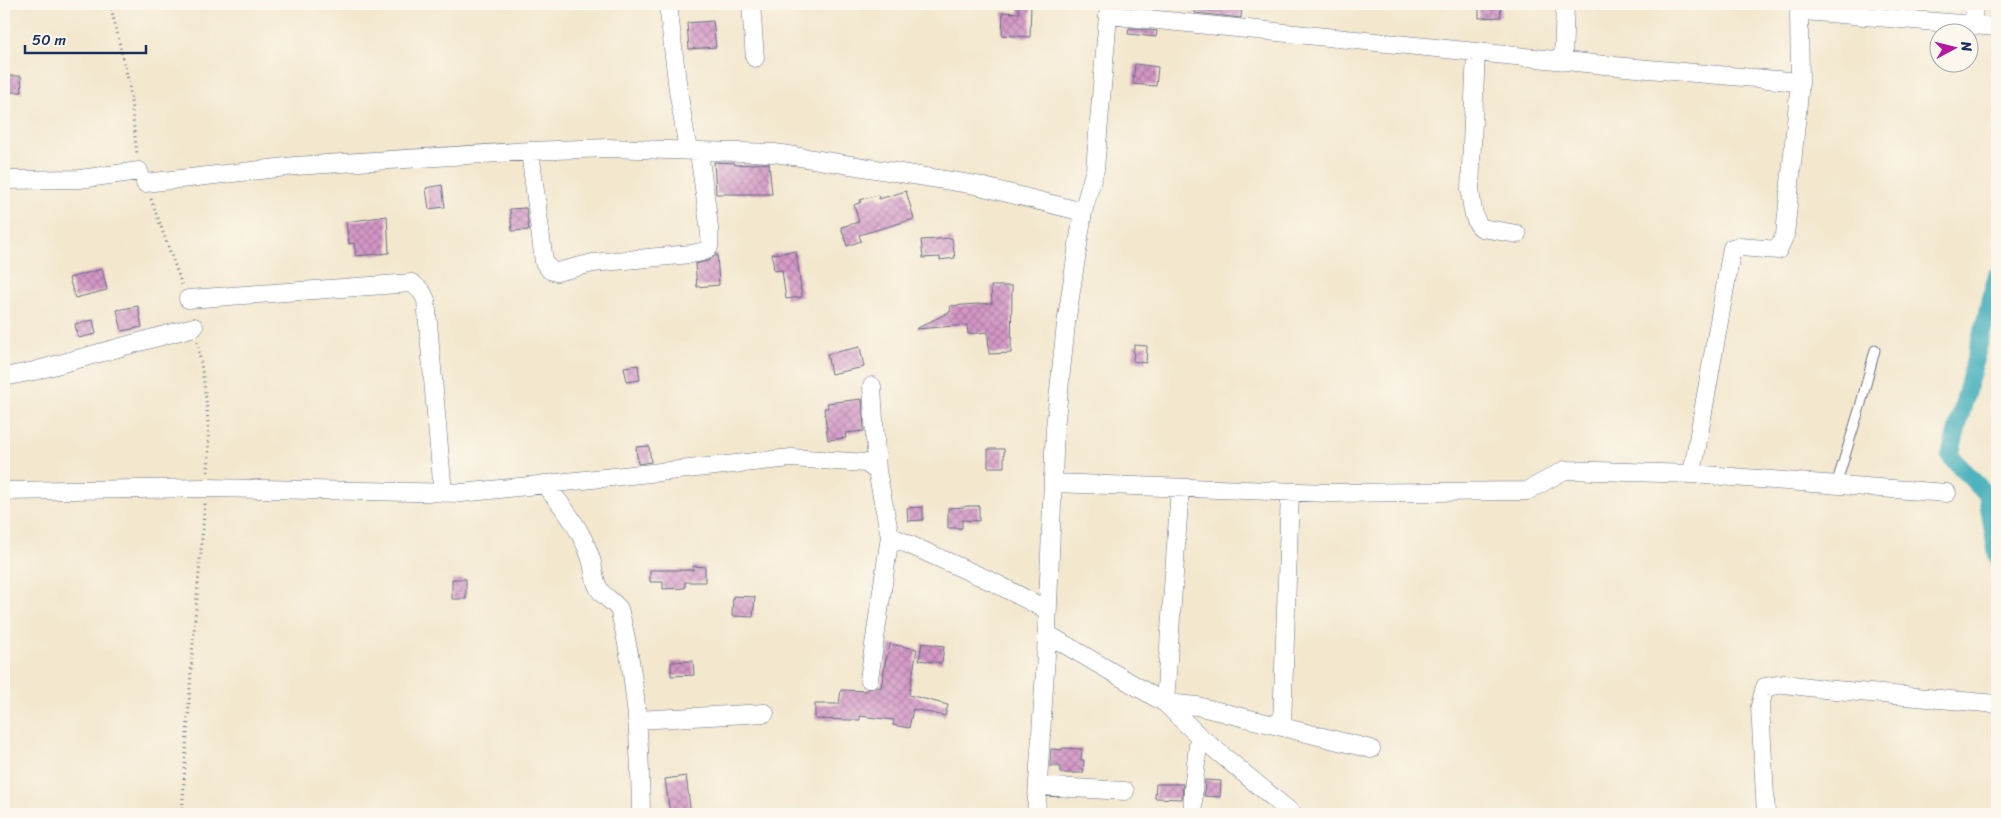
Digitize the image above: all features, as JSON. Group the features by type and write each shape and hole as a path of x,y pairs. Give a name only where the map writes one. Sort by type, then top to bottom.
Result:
{"street":[{"path":"530,151 544,262 550,270 556,272 593,263 691,254 707,249 710,245 710,232 702,185 678,90 668,4"},
{"path":"750,4 755,58"},
{"path":"1564,60 1565,4"},
{"path":"1973,22 1974,4"},
{"path":"1036,814 1047,634 1055,428 1066,324 1083,212 1095,169 1109,9 1476,52 1800,82"},
{"path":"1692,474 1732,248 1778,250 1785,235 1800,82 1799,14 1847,9 1956,22"},
{"path":"1978,25 1997,27"},
{"path":"1476,52 1470,190 1472,206 1479,226 1482,228 1517,234"},
{"path":"4,180 142,177 530,151 607,148 775,153 967,184 1083,212"},
{"path":"188,299 412,283 418,287 426,300 443,493"},
{"path":"4,377 34,371 194,327"},
{"path":"869,679 890,536 877,472 872,386"},
{"path":"4,491 206,488 462,493 791,458 866,462 877,472"},
{"path":"1053,483 1329,493 1527,491 1565,470 1692,474 1947,493"},
{"path":"544,484 564,507 585,544 591,558 598,588 613,601 618,609 630,667 637,720 641,776 641,814"},
{"path":"1165,703 1180,488"},
{"path":"1282,726 1290,492"},
{"path":"890,536 995,583 1048,610"},
{"path":"1047,634 1165,703 1200,736 1293,814"},
{"path":"1766,814 1760,706 1765,687 1785,684 1997,704"},
{"path":"1165,703 1196,706 1371,749"},
{"path":"637,720 765,713"},
{"path":"1193,814 1192,790 1200,736"},
{"path":"1038,786 1126,792"}],"lane":[{"path":"1836,485 1875,350"}],"path":[{"path":"110,4 129,83 142,177 188,299"},
{"path":"182,814 192,655 209,454 205,380 194,327"}],"building":[{"path":"1019,4 1031,4 1030,37 1002,35 1003,12 1019,13"},
{"path":"1194,4 1242,4 1241,18 1195,13"},
{"path":"1500,4 1501,17 1479,18 1479,5"},
{"path":"713,21 716,47 689,49 687,23"},
{"path":"1129,28 1157,31 1156,37 1128,34"},
{"path":"1135,64 1158,67 1156,86 1133,84"},
{"path":"9,76 21,76 22,92 9,92"},
{"path":"714,162 734,163 735,165 769,163 772,194 716,194"},
{"path":"442,185 445,207 429,209 426,188"},
{"path":"906,191 914,219 859,235 861,241 847,246 841,227 859,222 854,205 861,202 860,200 878,195 879,199"},
{"path":"526,208 529,230 512,231 510,209"},
{"path":"387,216 389,253 356,256 354,243 349,244 346,222"},
{"path":"952,238 955,258 940,260 940,257 923,258 921,240"},
{"path":"796,251 802,297 786,299 782,270 774,271 772,254"},
{"path":"717,254 719,285 697,287 695,264 708,261"},
{"path":"102,269 107,290 75,298 69,278"},
{"path":"991,286 1012,286 1011,353 989,354 988,332 968,334 967,325 916,329 951,311 950,306 992,303"},
{"path":"138,306 142,327 122,331 117,310"},
{"path":"93,320 96,334 78,338 75,324"},
{"path":"1134,345 1147,346 1146,363 1133,361"},
{"path":"860,347 864,367 831,374 827,354"},
{"path":"638,365 640,380 627,382 624,367"},
{"path":"862,399 864,431 845,433 846,438 828,440 824,408 828,408 827,403"},
{"path":"649,446 651,462 638,464 636,447"},
{"path":"988,449 1004,449 1004,467 988,467"},
{"path":"979,506 979,521 962,520 962,528 948,528 948,508"},
{"path":"923,507 923,520 908,521 907,508"},
{"path":"693,566 705,567 705,582 685,582 685,588 663,589 663,582 650,582 650,570 693,570"},
{"path":"452,579 466,579 466,599 452,599"},
{"path":"733,596 755,597 753,617 732,616"},
{"path":"922,643 944,646 942,663 919,660"},
{"path":"890,644 917,649 909,695 948,705 945,716 913,709 909,728 893,725 894,720 860,716 860,720 815,719 815,704 839,704 841,690 866,691 867,689 881,687"},
{"path":"693,661 694,675 671,676 671,662"},
{"path":"1062,748 1082,749 1081,760 1084,760 1083,773 1060,773 1060,766 1050,766 1051,749 1062,750"},
{"path":"686,776 691,814 670,814 665,779"},
{"path":"1205,780 1221,781 1220,797 1204,796"},
{"path":"1156,784 1183,784 1182,799 1155,798"}],"waterway":[{"path":"1997,275 1950,456 1987,495 1997,556"}]}
